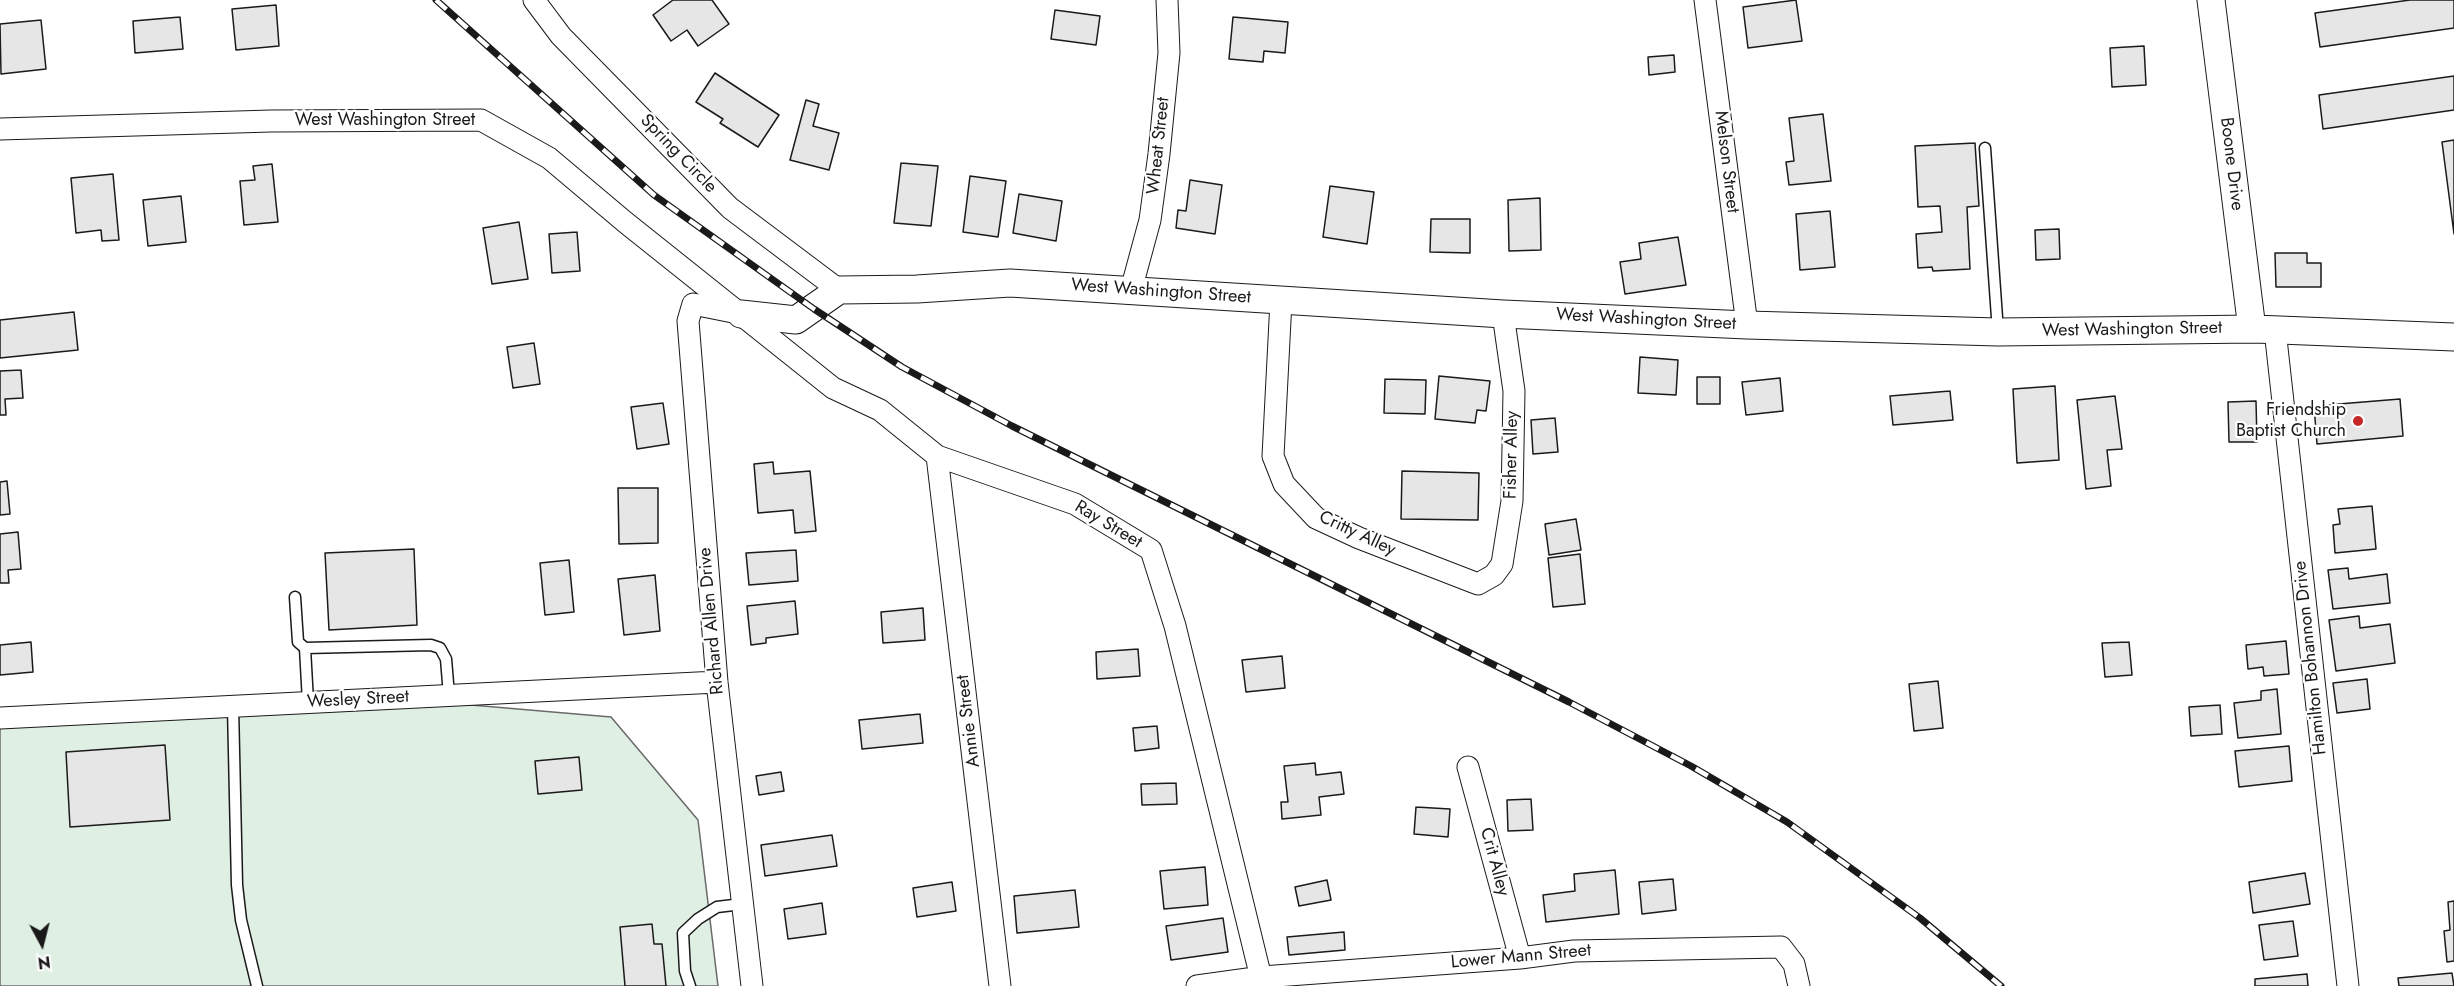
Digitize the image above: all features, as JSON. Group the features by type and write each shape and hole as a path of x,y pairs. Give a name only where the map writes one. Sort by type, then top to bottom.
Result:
{"street":[{"name":"Spring Circle","path":"534,0 561,36 730,208 839,290"},
{"name":"Wheat Street","path":"1131,290 1150,220 1159,154 1168,53 1167,0"},
{"name":"Melson Street","path":"1705,0 1747,325"},
{"name":"Boone Drive","path":"2211,0 2263,329"},
{"name":"West Washington Street","path":"0,129 271,121 481,120 549,158 741,314"},
{"name":"West Washington Street","path":"839,290 917,289 1010,283 1503,314 1747,325 1998,332 2263,329 2454,337"},
{"path":"741,314 796,320 839,290"},
{"name":"Critty Alley","path":"1281,301 1273,456 1284,484 1316,518 1359,538 1478,584"},
{"name":"Richard Allen Drive","path":"741,314 693,304 688,321 717,682 752,986"},
{"name":"Ray Street","path":"741,314 833,388 880,410 937,456 1075,504 1151,550 1175,626 1262,981"},
{"name":"Fisher Alley","path":"1478,584 1494,575 1502,564 1512,501 1514,391 1503,314"},
{"name":"Hamilton Bohannon Drive","path":"2263,329 2348,986"},
{"name":"Annie Street","path":"937,456 1000,986"},
{"name":"Wesley Street","path":"0,718 717,682"},
{"name":"Crit Alley","path":"1468,767 1520,957"},
{"name":"Lower Mann Street","path":"1197,986 1574,951 1781,947 1794,964 1799,986"}],"lane":[{"path":"1985,148 1998,332"},
{"path":"295,597 298,642 305,648 430,645 440,648 446,659 449,695"},
{"path":"305,648 308,702"},
{"path":"233,706 237,885 240,920 257,986"},
{"path":"690,986 685,971 683,933 698,919 717,907 742,904"}],"green space":[{"path":"448,703 611,717 698,820 718,986 0,986 0,713"}],"building":[{"path":"673,0 712,0 729,24 698,46 687,30 671,41 653,15"},
{"path":"1796,0 1802,41 1748,48 1743,7"},
{"path":"2410,0 2454,0 2454,28 2320,47 2315,13"},
{"path":"276,5 279,46 236,50 232,9"},
{"path":"1055,10 1100,16 1096,45 1051,39"},
{"path":"180,17 183,49 135,53 133,21"},
{"path":"1233,17 1288,22 1285,53 1264,51 1263,62 1229,59"},
{"path":"41,20 46,69 1,74 0,24"},
{"path":"2144,46 2146,85 2112,87 2110,48"},
{"path":"1674,55 1675,72 1649,75 1648,57"},
{"path":"715,73 779,115 758,147 720,123 723,119 696,102"},
{"path":"2454,76 2454,110 2323,129 2319,95"},
{"path":"806,100 819,104 813,126 839,133 829,170 790,160"},
{"path":"1823,114 1831,181 1789,185 1786,162 1794,161 1789,118"},
{"path":"2454,140 2454,234 2442,142"},
{"path":"1975,143 1979,206 1967,207 1970,269 1933,271 1932,267 1918,268 1916,234 1942,232 1940,206 1918,207 1915,146"},
{"path":"901,163 938,166 931,226 894,223"},
{"path":"272,164 278,222 244,225 240,181 255,180 253,166"},
{"path":"113,174 119,240 102,241 101,230 76,233 71,178"},
{"path":"970,176 1006,181 998,237 963,232"},
{"path":"1190,180 1222,185 1215,234 1176,228 1178,210 1186,211"},
{"path":"1330,186 1374,192 1367,244 1323,237"},
{"path":"1019,194 1062,201 1056,241 1013,233"},
{"path":"181,196 186,242 148,246 143,200"},
{"path":"1540,198 1541,250 1509,251 1508,200"},
{"path":"1830,211 1835,267 1800,270 1796,214"},
{"path":"1431,219 1470,219 1470,253 1430,252"},
{"path":"519,222 528,279 492,284 483,228"},
{"path":"2059,229 2060,259 2036,260 2035,230"},
{"path":"577,232 580,271 552,273 549,234"},
{"path":"1678,237 1686,285 1625,294 1620,262 1641,259 1639,243"},
{"path":"2275,253 2307,253 2307,263 2321,263 2321,287 2276,287"},
{"path":"74,312 78,350 0,358 0,320"},
{"path":"534,343 540,384 513,388 507,347"},
{"path":"1640,357 1678,360 1676,395 1638,393"},
{"path":"21,370 23,398 5,399 6,415 0,415 0,371"},
{"path":"1439,376 1490,381 1486,411 1477,410 1475,423 1435,419"},
{"path":"1697,377 1720,377 1720,404 1697,404"},
{"path":"1780,378 1783,411 1746,415 1742,382"},
{"path":"1385,379 1426,380 1425,414 1384,413"},
{"path":"2055,386 2059,460 2017,463 2013,389"},
{"path":"1950,391 1953,420 1893,425 1890,396"},
{"path":"2115,396 2122,449 2107,450 2111,486 2086,489 2077,400"},
{"name":"Friendship Baptist Church","path":"2400,399 2403,436 2317,444 2314,406"},
{"path":"2256,401 2257,442 2229,442 2228,402"},
{"path":"663,403 669,444 637,449 631,407"},
{"path":"1555,418 1558,452 1533,454 1531,420"},
{"path":"773,462 774,474 810,471 816,531 795,533 793,510 758,513 754,464"},
{"path":"1402,471 1479,473 1478,520 1401,519"},
{"path":"7,481 10,514 0,515 0,482"},
{"path":"618,488 658,488 658,543 619,544"},
{"path":"2372,506 2376,549 2335,553 2333,525 2340,524 2338,509"},
{"path":"1576,519 1581,550 1549,555 1545,524"},
{"path":"18,532 21,569 8,570 9,583 0,583 0,534"},
{"path":"414,549 417,625 329,630 325,553"},
{"path":"796,550 798,581 749,585 746,553"},
{"path":"1580,554 1585,604 1553,607 1548,558"},
{"path":"569,560 574,612 545,615 540,563"},
{"path":"2348,568 2349,579 2387,574 2390,603 2333,609 2328,570"},
{"path":"655,575 660,631 624,635 618,579"},
{"path":"795,601 798,634 766,638 766,643 751,645 747,606"},
{"path":"923,608 925,640 883,643 881,612"},
{"path":"2359,616 2360,628 2390,624 2395,663 2336,671 2329,620"},
{"path":"2286,641 2289,674 2264,676 2263,667 2248,669 2246,645"},
{"path":"31,642 33,672 0,675 0,645"},
{"path":"2129,642 2132,675 2105,677 2102,643"},
{"path":"1138,649 1140,676 1097,679 1096,652"},
{"path":"1282,656 1285,688 1246,692 1242,660"},
{"path":"2367,679 2370,709 2337,713 2333,683"},
{"path":"1938,681 1943,728 1914,731 1909,684"},
{"path":"2277,689 2281,734 2238,738 2234,703 2261,700 2261,691"},
{"path":"2220,705 2222,734 2191,736 2189,707"},
{"path":"920,714 923,743 862,749 859,720"},
{"path":"1157,726 1159,748 1135,751 1133,728"},
{"path":"165,745 170,820 70,827 66,752"},
{"path":"2289,746 2292,781 2239,787 2235,751"},
{"path":"579,757 582,790 538,794 535,761"},
{"path":"1315,763 1316,775 1341,772 1344,794 1319,797 1321,815 1282,819 1281,802 1288,802 1284,766"},
{"path":"781,772 784,791 759,795 756,776"},
{"path":"1176,783 1177,804 1142,805 1141,784"},
{"path":"1531,799 1533,830 1508,831 1507,800"},
{"path":"1416,807 1450,809 1448,837 1414,834"},
{"path":"832,835 837,866 765,876 761,845"},
{"path":"1205,867 1208,905 1164,909 1160,871"},
{"path":"1615,870 1619,914 1546,922 1543,895 1575,891 1574,874"},
{"path":"2305,873 2310,904 2253,913 2249,882"},
{"path":"1673,879 1676,910 1642,914 1639,882"},
{"path":"1327,880 1331,900 1299,906 1295,887"},
{"path":"952,882 956,911 917,917 913,888"},
{"path":"1075,890 1079,927 1017,933 1014,896"},
{"path":"2454,901 2454,961 2447,962 2444,931 2450,930 2448,902"},
{"path":"822,903 826,934 788,939 784,909"},
{"path":"1223,918 1228,952 1171,960 1166,926"},
{"path":"2293,921 2298,956 2264,960 2259,925"},
{"path":"652,924 654,944 662,944 666,986 625,986 620,927"},
{"path":"1344,932 1345,950 1289,955 1287,937"},
{"path":"2452,973 2454,986 2399,986 2398,978"},
{"path":"2307,974 2308,986 2255,986 2255,979"}],"railway":[{"path":"436,0 654,195 814,309 902,367 1012,426 1569,702 1691,766 1787,822 1920,918 2001,986"}],"place":[{"name":"Friendship Baptist Church","path":"2358,421"}]}
